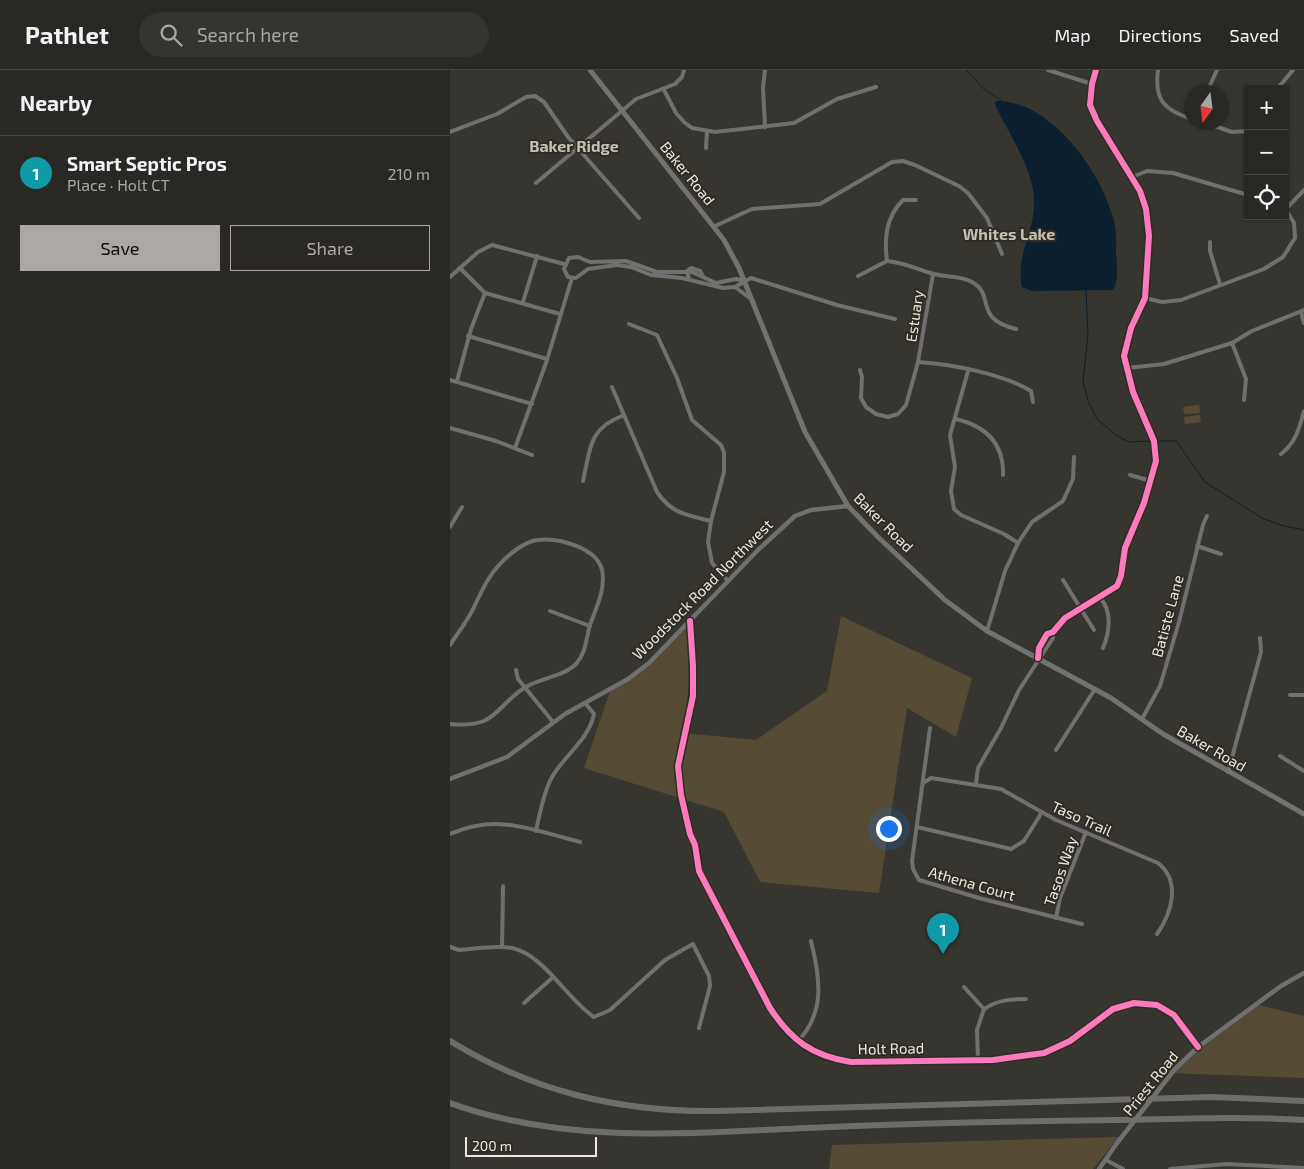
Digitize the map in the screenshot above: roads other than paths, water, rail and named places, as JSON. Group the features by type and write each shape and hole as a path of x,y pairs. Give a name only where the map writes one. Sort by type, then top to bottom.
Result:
{"highway":[{"path":"450,1041 494,1065 546,1087 587,1098 647,1109 716,1111 1213,1097 1304,1100"},
{"path":"450,1103 513,1122 552,1129 650,1133 937,1122 1206,1118 1304,1120"}],"main road":[{"name":"Baker Road","path":"590,70 715,226 733,256 805,432 848,506 945,600 987,631 1095,689 1163,734 1304,814"}],"street":[{"path":"536,183 636,99 664,90 674,84 682,76 684,70"},
{"path":"765,70 763,88 765,126"},
{"path":"1048,70 1092,84"},
{"path":"976,784 978,768 1038,658 1039,648 1047,634 1053,632 1064,618 1113,591 1119,582 1125,548 1156,461 1154,441 1133,392 1124,356 1131,328 1145,298 1149,236 1147,218 1140,191 1097,122 1090,105 1092,84 1096,70"},
{"path":"1158,70 1157,89 1163,103 1174,113 1184,116"},
{"path":"1210,85 1217,70"},
{"path":"1280,85 1293,70"},
{"path":"664,90 676,113 684,122 692,128 707,131 794,123 838,99 859,94 876,87"},
{"path":"450,132 497,114 526,97 535,96 544,102 578,148 639,218"},
{"path":"1226,130 1232,132 1244,131"},
{"path":"706,148 707,131"},
{"path":"715,226 752,209 820,204 892,162 903,161 959,186 968,193 987,218 1002,254"},
{"path":"1132,177 1148,171 1173,173 1244,194"},
{"path":"1289,205 1304,190"},
{"path":"887,261 886,231 895,209 903,200 916,200"},
{"path":"1145,298 1162,302 1181,300 1264,269 1282,257 1295,238 1294,223 1289,214"},
{"path":"1210,242 1210,252 1220,284"},
{"path":"450,277 478,252 492,245 564,264"},
{"path":"523,302 537,256"},
{"path":"564,264 573,256 586,262 626,261 657,272 687,271 716,283 736,279 744,281"},
{"path":"858,276 887,261 914,266 933,274 973,282 982,293 991,318 1000,325 1016,328"},
{"path":"585,272 586,262"},
{"path":"564,264 565,273 572,278 580,277 585,272 596,267 617,265 651,276 689,279 723,288 735,288 752,300"},
{"path":"460,268 485,293 523,302 560,314"},
{"path":"687,271 689,279"},
{"name":"Estuary","path":"860,370 862,377 861,398 866,407 876,414 888,417 898,414 906,405 918,362 933,274"},
{"path":"515,448 532,404 572,278"},
{"path":"735,288 751,278 895,319"},
{"path":"457,381 468,336 485,293"},
{"path":"1127,368 1164,364 1232,343 1252,331 1303,311 1304,323"},
{"path":"629,324 657,335 692,420 721,446 724,452 724,472 711,521 708,542 712,562 728,581"},
{"path":"468,336 547,359"},
{"path":"1232,343 1246,380 1244,400"},
{"path":"918,362 1018,383 1031,391 1033,402"},
{"path":"968,371 950,435 955,467 951,492 954,508 961,515 1004,534 1018,543"},
{"path":"450,380 532,404"},
{"path":"612,387 657,492 664,503 674,511 711,521"},
{"path":"1281,454 1291,447 1297,437 1304,411"},
{"path":"583,481 592,441 600,426 624,415"},
{"path":"956,419 971,423 986,432 998,445 1004,462 1003,475"},
{"path":"450,428 532,455"},
{"path":"987,631 1005,571 1018,543 1032,522 1063,500 1073,479 1074,457"},
{"path":"1130,475 1150,481"},
{"name":"Woodstock Road Northwest","path":"450,779 507,757 553,722 628,679 649,663 728,581 795,516 812,510 848,506"},
{"path":"450,527 462,507"},
{"name":"Batiste Lane","path":"1142,719 1160,686 1179,622 1197,546 1207,516"},
{"path":"450,644 471,612 489,577 500,563 520,548 536,540 564,543 594,556 602,569 603,584 590,626 584,654 575,665 524,688 492,718 471,725 450,724"},
{"path":"1197,546 1221,554"},
{"path":"1063,580 1094,630"},
{"path":"1100,598 1104,602 1109,633 1103,648"},
{"path":"550,611 590,626"},
{"name":"Holt Road","path":"690,621 693,696 678,766 680,795 695,845 699,871 770,1008 797,1042 835,1059 851,1062 1020,1058 1044,1053 1070,1041 1113,1009 1134,1003 1157,1005 1174,1015 1198,1046"},
{"path":"1038,658 1046,652 1053,638 1053,632"},
{"path":"1228,772 1261,652 1260,638"},
{"path":"516,670 518,679 524,688 553,722"},
{"path":"1056,750 1095,689"},
{"path":"1290,695 1304,695"},
{"path":"536,831 546,790 552,777 592,726 594,714 585,703"},
{"name":"Athena Court","path":"930,728 912,864 914,873 921,882 1082,924"},
{"path":"1280,756 1304,772"},
{"name":"Taso Trail","path":"923,783 931,778 1004,790 1042,812 1153,860 1167,871 1172,882 1173,891 1163,924 1157,934"},
{"path":"917,827 1011,849 1024,840 1042,812"},
{"path":"450,834 481,824 499,822 580,842"},
{"name":"Tasos Way","path":"1056,918 1060,898 1086,832"},
{"path":"502,947 503,886"},
{"path":"797,1042 808,1031 820,989 811,941"},
{"path":"450,947 459,950 513,948 532,956 581,1008 594,1017 610,1010 665,960 693,944 709,976 710,986 699,1028"},
{"name":"Priest Road","path":"1099,1169 1174,1069 1198,1046 1281,986 1304,974"},
{"path":"524,1003 552,978"},
{"path":"964,987 984,1008"},
{"path":"984,1008 1006,999 1026,999"},
{"path":"978,1060 977,1030 984,1008"},
{"path":"1106,1160 1123,1169"},
{"path":"1170,1169 1226,1164 1304,1168"}],"water":[{"name":"Whites Lake","path":"997,101 1017,104 1037,113 1055,126 1072,143 1086,162 1108,202 1115,225 1117,273 1113,290 1032,291 1022,287 1021,265 1033,215 1033,192 1021,154 996,107 995,103"}],"waterway":[{"path":"966,70 984,89 1002,101"},
{"path":"1086,290 1088,335 1083,382 1088,401 1097,419 1117,436 1129,442 1150,441"},
{"path":"1158,441 1176,441 1205,482 1262,518 1280,525 1304,530"}],"place":[{"name":"Smart Septic Pros","path":"943,954"}],"district":[{"name":"Baker Ridge","path":"574,145"},
{"name":"Whites Lake","path":"1009,233"}]}
